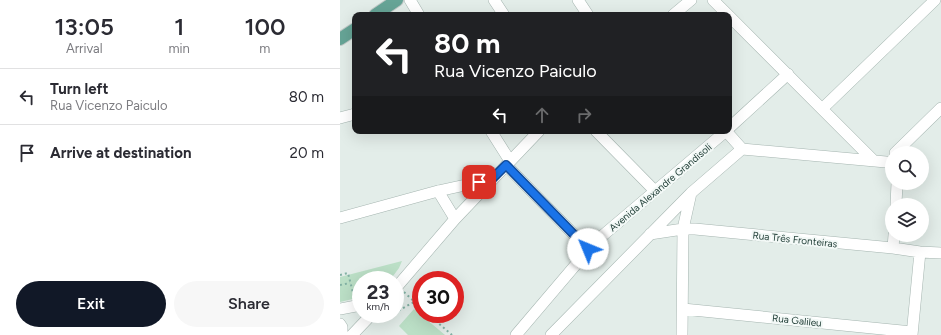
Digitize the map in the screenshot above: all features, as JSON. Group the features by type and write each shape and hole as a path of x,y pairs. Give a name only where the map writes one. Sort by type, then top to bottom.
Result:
{"main road":[{"path":"379,12 397,0"},
{"path":"340,39 352,31"}],"street":[{"path":"410,0 417,12"},
{"path":"494,0 502,12"},
{"path":"578,0 586,12"},
{"path":"677,12 691,0"},
{"path":"713,0 724,12"},
{"path":"823,108 937,1"},
{"path":"732,20 823,108 874,161"},
{"path":"732,125 788,74"},
{"path":"903,146 941,108"},
{"path":"340,118 352,115"},
{"path":"494,134 508,163 588,249"},
{"path":"404,283 454,219 536,134"},
{"path":"599,134 654,190"},
{"name":"Avenida Alexandre Grandisoli","path":"516,335 594,242 722,134"},
{"name":"Avenida Alexandre Grandisoli","path":"729,134 742,149"},
{"path":"551,335 690,193 742,149 885,162"},
{"path":"340,218 438,191 492,179"},
{"path":"438,191 454,219"},
{"path":"682,335 683,229 690,193"},
{"name":"Rua Três Fronteiras","path":"650,234 683,229 941,253"},
{"path":"893,242 893,248"},
{"path":"912,333 920,252"},
{"path":"340,309 352,306"},
{"name":"Rua Galileu","path":"683,309 912,333"},
{"path":"352,335 363,323"},
{"path":"340,324 342,327 342,335"}],"path":[{"path":"340,275 348,273 352,288"},
{"path":"340,285 350,283"},
{"path":"438,323 452,335"}],"green space":[{"path":"402,261 397,271 363,271"},
{"path":"352,274 352,299 340,302 340,277"},
{"path":"412,311 412,323 431,323 445,335 408,335 399,326 402,323 404,323 404,320"}],"route":[{"path":"479,182 492,179 506,165 588,249"}]}
